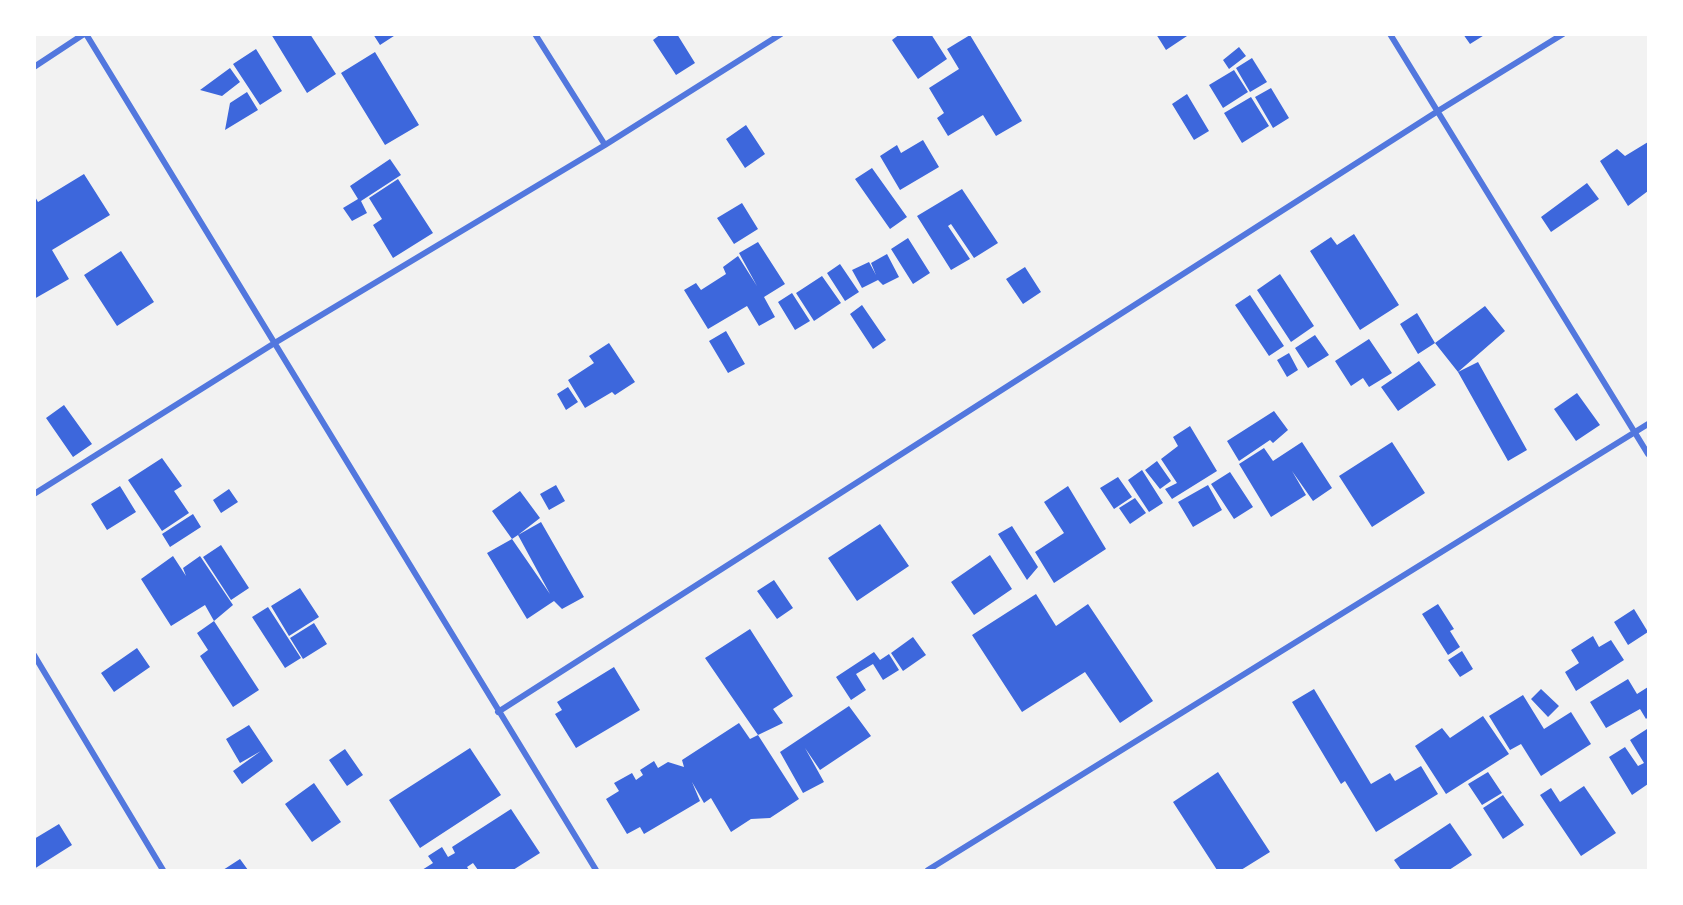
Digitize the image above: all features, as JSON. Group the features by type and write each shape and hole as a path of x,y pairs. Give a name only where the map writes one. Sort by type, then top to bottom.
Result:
{"street":[{"path":"34,66 85,34 596,870"},
{"path":"535,34 605,145"},
{"path":"34,494 273,344 605,145 781,34"},
{"path":"1390,34 1648,454"},
{"path":"498,712 1438,111 1563,34"},
{"path":"928,870 1648,424"},
{"path":"34,655 163,870"}],"building":[{"path":"271,34 310,34 336,74 307,93"},
{"path":"373,34 397,34 380,45"},
{"path":"661,34 677,34 695,63 676,75 653,40"},
{"path":"900,34 931,34 947,59 918,79 892,40"},
{"path":"1156,34 1190,34 1166,50"},
{"path":"1463,34 1486,34 1470,44"},
{"path":"970,35 1022,121 996,136 983,115 948,136 937,118 944,113 929,88 959,69 947,49"},
{"path":"1239,47 1246,56 1229,69 1223,60"},
{"path":"256,49 282,91 260,105 233,64"},
{"path":"375,52 419,125 385,145 341,73"},
{"path":"1252,58 1267,82 1250,92 1236,68"},
{"path":"230,68 240,82 222,96 200,90"},
{"path":"1234,70 1248,92 1223,108 1209,85"},
{"path":"1271,88 1289,118 1273,128 1255,97"},
{"path":"247,92 258,110 225,130 230,103"},
{"path":"1187,94 1209,131 1194,140 1172,104"},
{"path":"1251,97 1269,126 1242,143 1224,113"},
{"path":"746,125 765,154 745,168 726,139"},
{"path":"923,140 939,167 900,190 880,156 897,145 901,153"},
{"path":"1648,142 1648,191 1628,206 1600,161 1617,149 1625,156"},
{"path":"390,159 401,175 361,201 367,213 352,221 343,208 358,199 350,186"},
{"path":"872,168 907,217 890,229 855,179"},
{"path":"84,174 110,215 52,250 69,279 34,299 34,195 38,202"},
{"path":"398,179 433,233 393,258 373,225 382,219 369,198"},
{"path":"1587,183 1599,199 1551,232 1541,217"},
{"path":"962,189 998,243 974,258 951,224 948,226 970,259 951,270 917,216"},
{"path":"742,203 758,229 734,244 717,218"},
{"path":"1354,234 1399,305 1360,330 1310,251 1331,237 1337,245"},
{"path":"908,238 930,273 913,284 891,249"},
{"path":"758,242 785,284 764,297 775,317 759,326 747,306 708,329 684,290 696,283 701,290 726,274 723,267 738,256 757,286 739,253"},
{"path":"121,251 154,302 117,326 84,275"},
{"path":"887,254 899,277 883,285 878,280 862,288 852,270 869,262 876,275 871,263"},
{"path":"840,264 859,292 845,301 827,273"},
{"path":"1025,267 1041,292 1023,304 1006,279"},
{"path":"1280,274 1314,326 1291,342 1257,290"},
{"path":"822,276 841,303 814,321 796,293"},
{"path":"792,293 810,321 795,330 778,302"},
{"path":"1250,295 1284,346 1269,356 1235,305"},
{"path":"862,305 886,340 873,349 850,314"},
{"path":"1485,306 1505,331 1458,372 1435,343"},
{"path":"1417,313 1435,343 1418,354 1400,324"},
{"path":"726,331 745,364 728,373 709,341"},
{"path":"1315,335 1329,355 1308,368 1295,348"},
{"path":"1369,339 1392,373 1369,387 1363,378 1351,386 1335,361"},
{"path":"609,343 635,382 615,395 612,392 585,408 568,380 594,363 589,356"},
{"path":"1289,353 1298,370 1287,377 1277,360"},
{"path":"1419,361 1436,385 1398,411 1381,387"},
{"path":"1478,362 1527,450 1508,461 1458,372"},
{"path":"568,387 578,402 566,410 557,394"},
{"path":"1577,393 1600,425 1576,441 1554,409"},
{"path":"64,405 92,444 73,457 46,418"},
{"path":"1274,411 1288,430 1273,443 1270,440 1239,461 1227,441"},
{"path":"1190,426 1217,471 1172,499 1165,489 1177,483 1161,459 1178,446 1173,437"},
{"path":"1302,442 1332,488 1313,501 1292,471 1306,495 1271,517 1239,464 1264,448 1273,461"},
{"path":"1392,442 1425,493 1372,527 1339,476"},
{"path":"162,458 182,486 174,491 189,513 162,531 128,480"},
{"path":"1157,461 1171,481 1160,489 1145,470"},
{"path":"1142,470 1163,503 1149,512 1128,480"},
{"path":"1230,472 1253,507 1234,519 1211,484"},
{"path":"1118,477 1132,497 1114,509 1100,488"},
{"path":"556,485 565,501 549,510 540,494"},
{"path":"1208,485 1222,510 1193,527 1178,502"},
{"path":"120,486 136,512 107,530 91,504"},
{"path":"1068,486 1106,549 1054,583 1035,552 1064,533 1044,502"},
{"path":"229,489 238,502 221,513 213,500"},
{"path":"520,491 540,518 512,539 492,511"},
{"path":"1135,498 1146,513 1130,524 1119,508"},
{"path":"193,514 201,527 170,547 162,534"},
{"path":"541,522 584,597 562,609 554,601 527,619 487,553 512,539 550,594 518,535"},
{"path":"880,524 909,566 857,601 828,558"},
{"path":"1012,526 1038,567 1027,580 998,534"},
{"path":"221,545 249,588 231,600 203,557"},
{"path":"990,555 1012,589 974,615 951,582"},
{"path":"173,556 186,576 183,568 200,556 233,605 214,621 205,605 171,626 141,579"},
{"path":"774,580 793,608 777,619 757,591"},
{"path":"300,588 319,617 289,636 271,606"},
{"path":"1036,594 1056,626 1088,604 1153,701 1120,723 1085,672 1022,712 972,635"},
{"path":"1438,604 1454,629 1450,631 1460,647 1448,655 1422,614"},
{"path":"268,607 301,658 285,668 252,617"},
{"path":"1634,609 1648,632 1628,645 1614,622"},
{"path":"214,621 259,690 233,707 200,656 208,650 197,633"},
{"path":"314,623 327,644 303,659 290,638"},
{"path":"750,629 793,696 773,709 783,723 758,735 705,658"},
{"path":"1593,636 1599,647 1611,640 1624,660 1576,691 1565,672 1579,663 1571,650"},
{"path":"913,637 926,655 903,671 891,653"},
{"path":"137,648 150,667 114,692 101,673"},
{"path":"1462,651 1473,669 1460,677 1448,660"},
{"path":"874,652 880,660 889,654 899,670 883,680 873,664 856,674 866,690 851,700 836,677"},
{"path":"614,667 640,710 576,748 555,714 562,710 557,702"},
{"path":"1628,679 1637,694 1648,687 1648,717 1646,719 1640,709 1606,728 1590,702"},
{"path":"1314,689 1371,784 1390,773 1395,781 1421,766 1438,794 1376,832 1345,781 1341,784 1292,702"},
{"path":"1541,689 1559,706 1548,717 1531,699"},
{"path":"1523,695 1544,729 1571,712 1591,744 1541,776 1521,744 1510,750 1489,716"},
{"path":"849,706 871,736 820,770 805,748 824,782 803,793 780,752"},
{"path":"1483,716 1509,754 1446,794 1415,746 1442,728 1450,738"},
{"path":"739,723 750,739 758,735 799,799 770,818 751,819 731,832 711,798 704,803 692,782 700,801 644,834 640,827 627,834 606,799 619,791 614,783 632,773 636,780 643,775 640,770 654,761 658,768 668,762 684,767 682,760"},
{"path":"249,725 273,761 242,784 233,771 261,751 240,763 226,739"},
{"path":"1647,729 1648,784 1632,795 1609,757 1625,747 1638,766 1644,763 1630,740"},
{"path":"470,748 501,795 420,848 389,800"},
{"path":"345,749 363,775 347,786 329,760"},
{"path":"1218,772 1270,852 1241,870 1217,870 1173,802"},
{"path":"1488,772 1502,793 1482,805 1468,784"},
{"path":"314,783 341,822 312,842 285,804"},
{"path":"1584,786 1616,833 1581,856 1540,795 1551,788 1560,802"},
{"path":"1503,795 1524,825 1503,839 1483,808"},
{"path":"511,809 540,853 513,870 478,870 473,863 467,867 469,870 422,870 433,863 428,856 442,847 448,857 455,853 452,847"},
{"path":"1450,823 1472,855 1449,870 1401,870 1394,860"},
{"path":"59,824 72,845 34,869 34,839"},
{"path":"240,859 248,870 223,870"}]}
